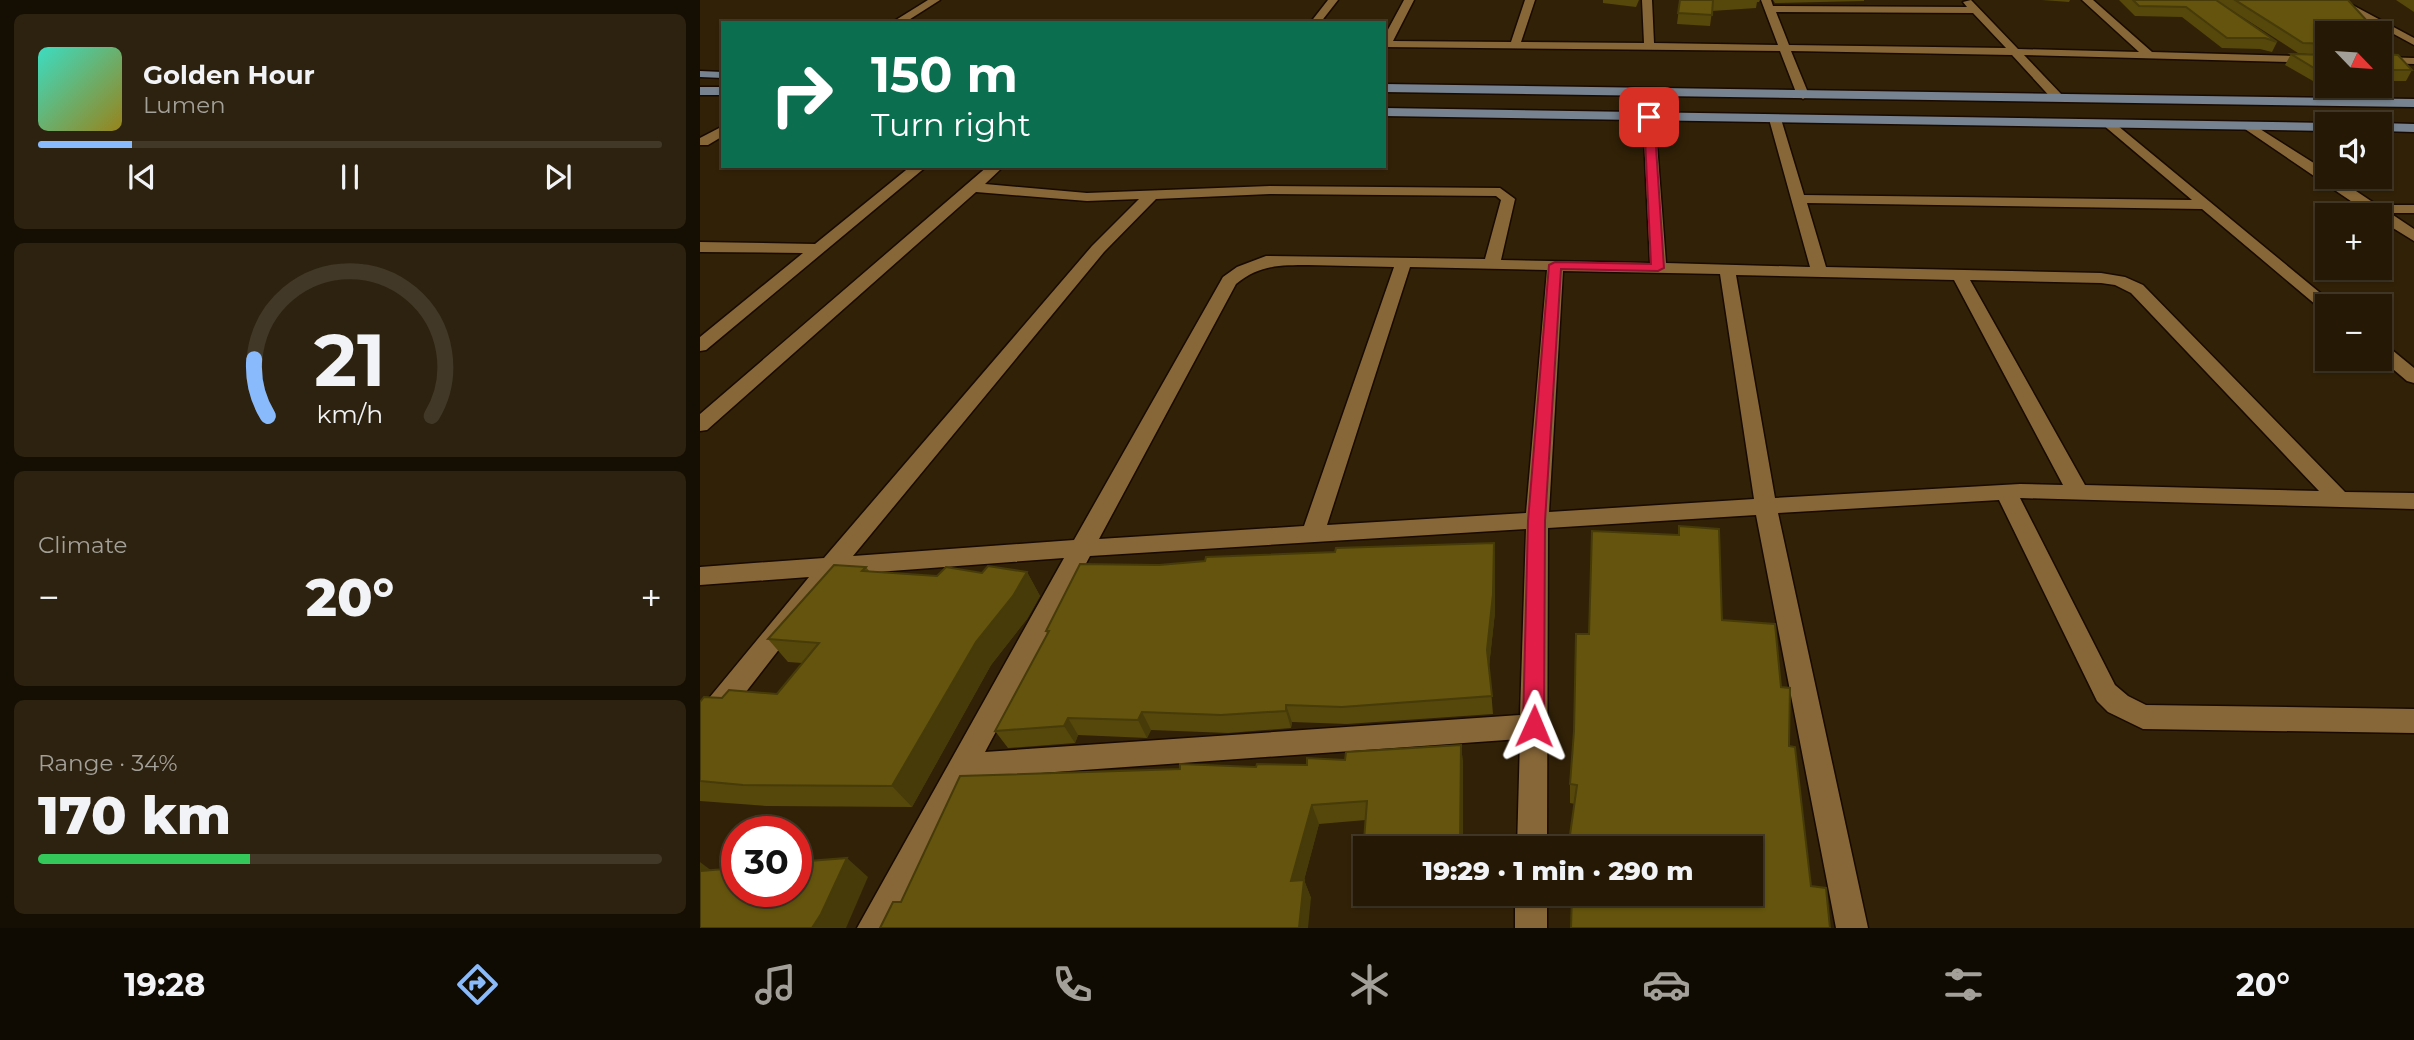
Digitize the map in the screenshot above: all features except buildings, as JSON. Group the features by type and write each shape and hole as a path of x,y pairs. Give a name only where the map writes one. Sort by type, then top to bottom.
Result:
{"main road":[{"path":"700,74 721,75"},
{"path":"1386,88 2414,103"},
{"path":"700,91 721,91"},
{"path":"1386,112 2315,127"},
{"path":"2392,127 2414,128"}],"street":[{"path":"899,21 935,0"},
{"path":"1317,21 1333,0"},
{"path":"1386,42 1409,0"},
{"path":"1515,45 1530,0"},
{"path":"1647,0 1649,47"},
{"path":"1966,0 2058,98"},
{"path":"2087,0 2148,55"},
{"path":"2336,0 2414,43"},
{"path":"1803,95 1767,4 1976,10"},
{"path":"1386,44 2013,51 2315,60"},
{"path":"2272,44 2294,59"},
{"path":"2392,60 2414,61"},
{"path":"1649,117 1658,268"},
{"path":"1775,118 1819,271"},
{"path":"2108,124 2315,295"},
{"path":"2249,126 2363,203"},
{"path":"704,142 721,131"},
{"path":"700,346 918,168"},
{"path":"700,425 994,168"},
{"path":"970,187 1087,197 1270,190 1500,192 1508,199 1492,264"},
{"path":"700,729 831,566 1098,248 1152,195"},
{"path":"1798,199 2203,205"},
{"path":"2392,209 2414,209"},
{"path":"2392,222 2414,236"},
{"path":"700,247 819,249"},
{"path":"873,928 965,766 1229,281 1243,270 1266,261 1555,265 2119,280 2137,289 2339,499"},
{"path":"1312,534 1404,262"},
{"path":"1532,836 1537,521 1555,265"},
{"path":"1727,269 1766,508 1852,928"},
{"path":"1959,274 2078,492"},
{"path":"2392,359 2414,377"},
{"path":"700,576 1083,548 2006,492 2414,501"},
{"path":"2006,492 2106,692 2119,704 2143,717 2414,721"},
{"path":"965,766 1534,726"},
{"path":"1531,906 1531,928"}],"route":[{"path":"1534,726 1537,521 1555,265 1658,268 1649,117"}]}
